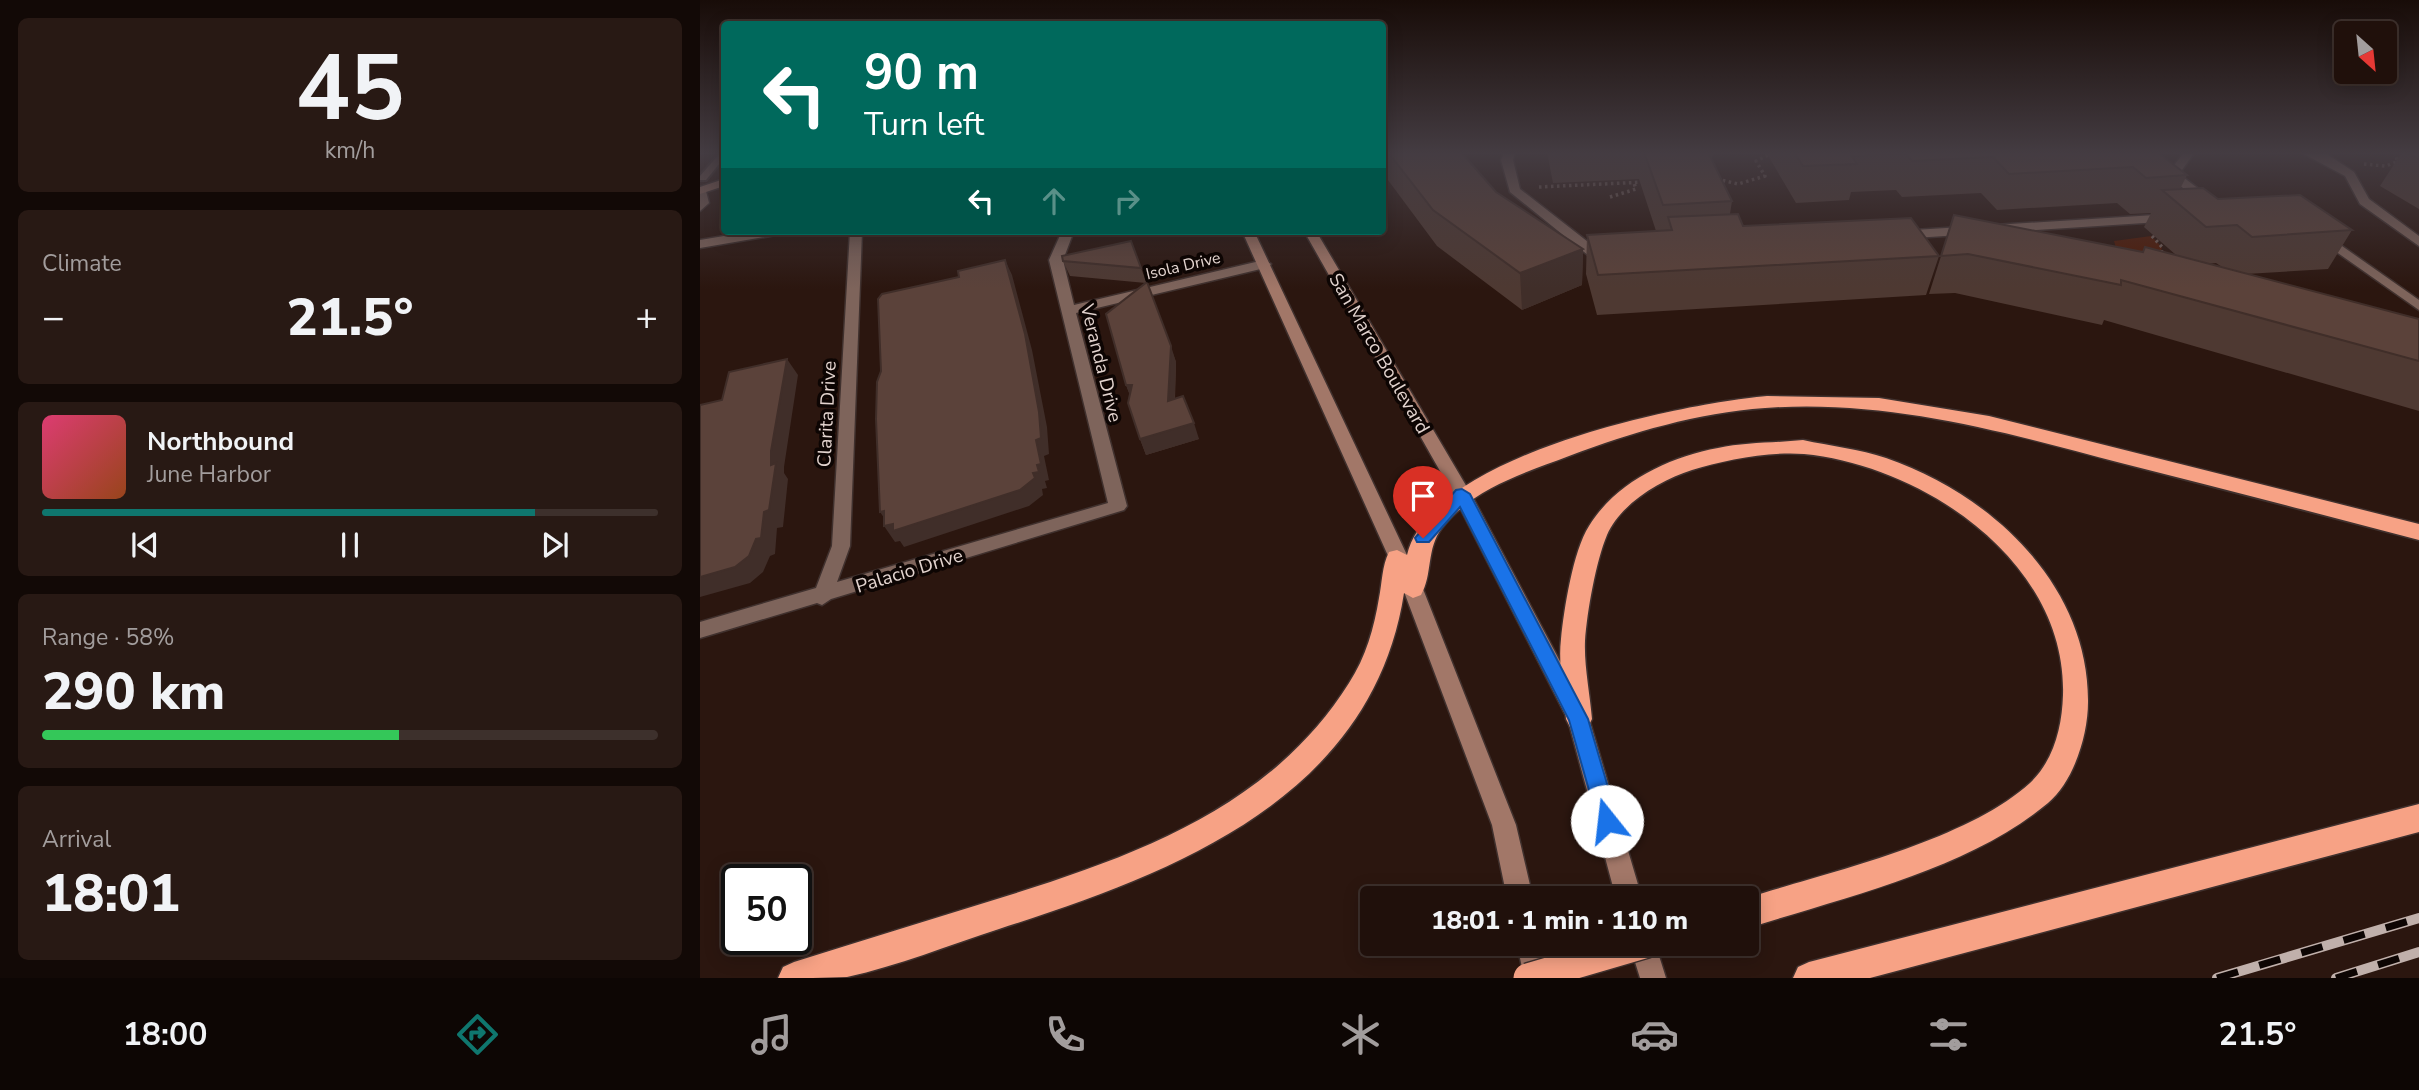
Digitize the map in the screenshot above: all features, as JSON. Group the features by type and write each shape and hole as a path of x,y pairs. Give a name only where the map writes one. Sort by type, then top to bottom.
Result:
{"highway":[{"path":"1413,589 1423,538 1462,494 1502,472 1642,424 1695,411 1772,402 1870,402 1989,422 2419,531"},
{"path":"1578,719 1573,641 1588,561 1598,529 1622,502 1648,480 1676,468 1719,454 1803,447 1880,463 1951,496 2012,545 2054,602 2076,673 2075,725 2059,766 2040,792 1978,834 1938,851 1760,910"},
{"path":"794,978 1086,887 1161,858 1230,820 1282,783 1325,739 1358,693 1379,648 1392,596 1397,558"},
{"path":"1809,978 2419,818"},
{"path":"1528,978 1602,956"}],"main road":[{"path":"1250,235 1413,589 1504,825 1517,886"},
{"name":"San Marco Boulevard","path":"1312,235 1462,494 1578,719 1626,886"},
{"path":"1533,956 1537,978"},
{"path":"1648,956 1653,978"}],"street":[{"path":"1524,198 1594,253 1621,251"},
{"path":"2202,198 2224,215"},
{"path":"2362,198 2419,242"},
{"path":"1890,235 2186,217"},
{"path":"1984,229 2031,244"},
{"path":"2313,229 2417,303"},
{"path":"700,244 753,235"},
{"name":"Clarita Drive","path":"822,597 841,546 856,235"},
{"name":"Veranda Drive","path":"1066,235 1056,260 1118,506"},
{"name":"Isola Drive","path":"1069,310 1264,264"},
{"name":"Palacio Drive","path":"700,630 822,597 1118,506"}],"path":[{"path":"2135,221 2162,247 2160,258"}],"shaded area":[{"path":"2151,236 2162,247 2160,258 2116,248 2114,241"}],"building":[{"path":"1423,198 1505,198 1583,249 1520,273 1433,210"},
{"path":"1660,198 1730,198 1732,201 1663,205"},
{"path":"2171,198 2304,198 2352,230 2252,237 2237,225 2206,227"},
{"path":"1738,214 1743,226 1911,218 1939,256 1598,275 1587,235 1672,230 1668,217"},
{"path":"1954,215 2143,252 2145,247 2419,319 2419,361 2121,280 2121,285 1968,254 1941,256"},
{"path":"1131,241 1141,268 1063,261 1062,256"},
{"path":"1005,260 1025,334 1039,412 1041,438 1036,440 1041,464 1037,465 1039,472 1033,473 1035,478 1020,490 893,531 893,524 884,526 884,511 880,512 876,419 877,382 881,371 878,299 882,294 959,277 958,271"},
{"path":"1147,282 1171,346 1168,401 1183,396 1194,423 1140,439 1128,403 1132,385 1126,385 1106,314"},
{"path":"787,359 771,451 771,465 776,463 769,510 764,512 761,538 756,539 749,556 735,567 700,577 700,405 722,400 729,372"}],"railway":[{"path":"2217,978 2419,918"},
{"path":"2336,978 2419,952"}],"route":[{"path":"1423,538 1462,494 1578,719 1607,821"}]}
